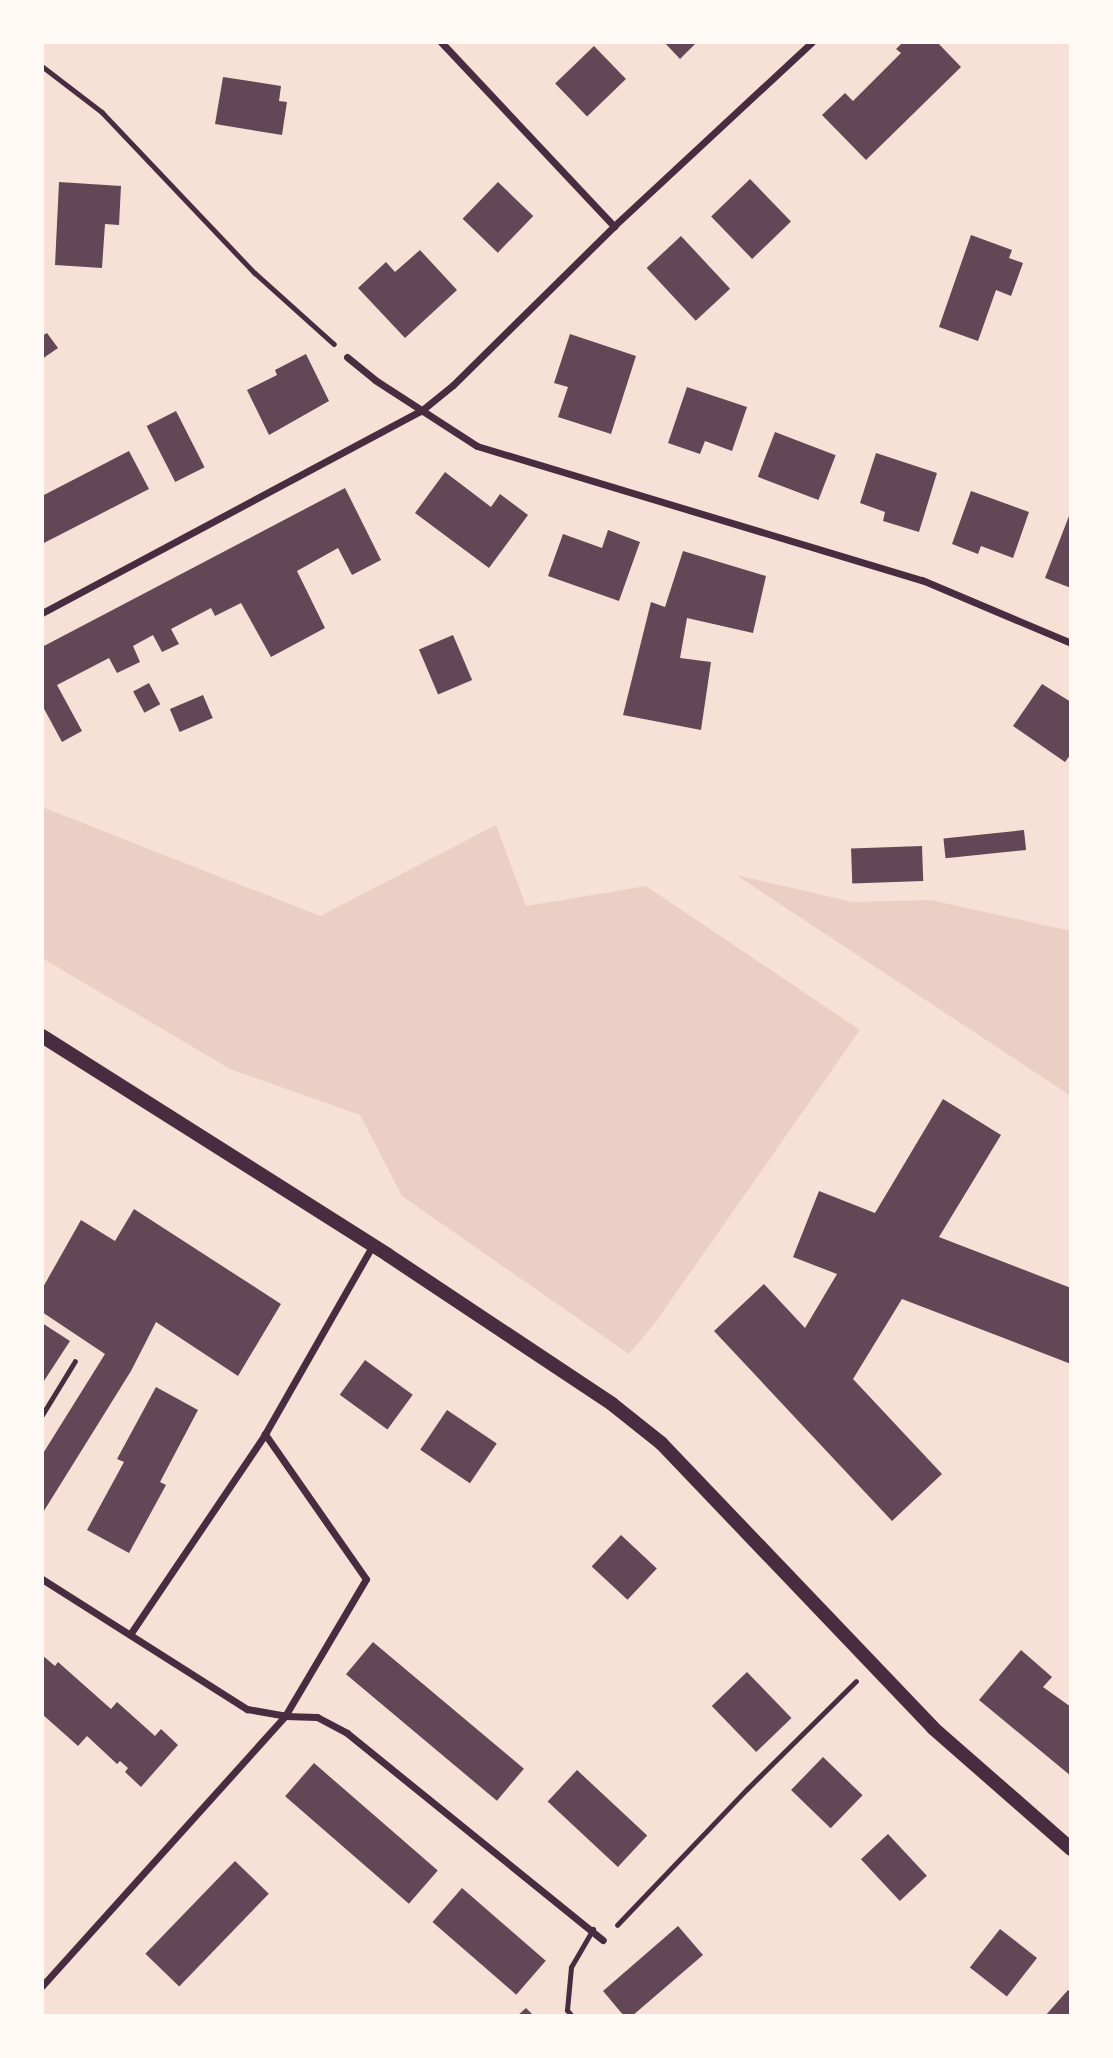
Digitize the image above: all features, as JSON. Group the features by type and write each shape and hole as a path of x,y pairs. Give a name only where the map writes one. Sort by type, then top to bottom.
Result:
{"main road":[{"path":"42,1036 373,1245 601,1396 661,1443 933,1728 1071,1849"}],"street":[{"path":"441,42 614,226"},
{"path":"42,613 421,411 453,385 614,226 812,42"},
{"path":"347,357 374,380 477,446 922,580 1071,643"},
{"path":"131,1633 265,1434 373,1245"},
{"path":"42,1986 285,1716 366,1579 265,1434"},
{"path":"42,1579 247,1709 285,1716 317,1717 347,1733 593,1929 603,1940"}],"lane":[{"path":"42,1415 75,1361"},
{"path":"572,2016 567,2010 571,1967 593,1929"}],"path":[{"path":"42,66 102,112 255,273 347,357"},
{"path":"603,1940 747,1789 874,1664"}],"shaded area":[{"path":"42,807 320,916 496,825 526,906 646,886 860,1030 655,1323 629,1354 402,1196 360,1115 230,1069 42,958"},
{"path":"736,875 853,902 931,900 1071,931 1071,1096"}],"building":[{"path":"664,42 697,42 680,59"},
{"path":"903,42 937,42 961,67 866,160 822,115 845,93 853,101 901,53 896,49"},
{"path":"594,46 626,79 587,117 555,84"},
{"path":"223,77 281,86 279,101 287,102 282,135 215,124"},
{"path":"750,179 791,221 752,259 711,217"},
{"path":"59,182 121,186 119,225 105,224 102,268 55,265"},
{"path":"498,182 533,216 498,253 463,219"},
{"path":"971,235 1012,250 1009,258 1023,263 1011,296 996,290 978,341 939,327"},
{"path":"681,236 730,289 696,321 647,268"},
{"path":"420,250 457,290 405,338 358,288 386,262 395,272"},
{"path":"47,333 58,348 42,359 42,336"},
{"path":"570,334 636,356 611,434 558,417 568,387 554,383"},
{"path":"306,354 329,401 269,435 247,390 277,375 275,370"},
{"path":"687,387 747,407 732,451 705,441 700,454 668,443"},
{"path":"176,411 205,467 175,482 147,426"},
{"path":"775,432 836,455 818,500 758,477"},
{"path":"129,451 149,489 42,544 42,496"},
{"path":"876,453 937,473 919,532 883,521 885,512 860,503"},
{"path":"445,472 491,507 500,494 528,515 489,568 415,513"},
{"path":"345,488 381,560 352,575 338,548 297,571 325,628 271,657 241,603 215,616 211,608 171,629 179,644 162,652 153,635 133,646 140,662 117,673 109,658 57,685 82,731 62,742 42,705 42,647"},
{"path":"971,491 1029,512 1013,558 981,546 978,554 952,544"},
{"path":"1069,516 1071,517 1071,588 1045,578"},
{"path":"608,530 640,542 619,601 548,576 563,534 602,548"},
{"path":"683,551 766,576 753,633 687,618 680,658 711,662 701,730 623,715 651,602 665,607"},
{"path":"453,635 472,680 438,695 419,649"},
{"path":"149,683 160,704 144,713 133,691"},
{"path":"1042,684 1071,702 1071,754 1065,762 1013,726"},
{"path":"203,695 213,718 180,732 170,709"},
{"path":"1024,830 1026,850 946,858 943,838"},
{"path":"922,846 923,881 852,883 851,848"},
{"path":"943,1099 1001,1135 939,1237 1071,1288 1071,1364 902,1299 853,1379 942,1474 892,1521 714,1331 764,1284 805,1328 837,1274 793,1257 819,1191 875,1213"},
{"path":"134,1209 281,1304 238,1376 156,1322 131,1371 42,1514 42,1455 105,1354 42,1312 42,1289 81,1220 115,1241"},
{"path":"42,1323 70,1341 42,1384"},
{"path":"365,1360 413,1395 387,1429 340,1395"},
{"path":"156,1387 198,1410 160,1482 166,1485 129,1553 87,1530 124,1462 117,1459"},
{"path":"447,1410 497,1444 470,1483 420,1450"},
{"path":"621,1535 657,1568 628,1600 592,1566"},
{"path":"373,1642 524,1769 497,1801 346,1674"},
{"path":"1021,1650 1052,1677 1043,1687 1071,1707 1071,1776 979,1700"},
{"path":"42,1655 55,1666 58,1662 111,1709 117,1702 155,1736 161,1729 178,1745 141,1787 125,1772 128,1768 120,1761 117,1764 87,1736 78,1746 42,1714"},
{"path":"747,1672 791,1718 756,1752 712,1706"},
{"path":"823,1757 863,1795 831,1828 791,1790"},
{"path":"314,1763 438,1871 409,1904 285,1796"},
{"path":"577,1770 647,1835 618,1867 548,1801"},
{"path":"888,1834 927,1876 900,1901 861,1859"},
{"path":"235,1861 269,1894 179,1986 145,1954"},
{"path":"462,1888 546,1961 516,1995 432,1922"},
{"path":"678,1926 703,1955 632,2016 624,2016 603,1991"},
{"path":"1000,1929 1037,1958 1007,1997 970,1968"},
{"path":"1068,1990 1071,1993 1071,2016 1045,2016"},
{"path":"526,2008 534,2016 517,2016"}]}
